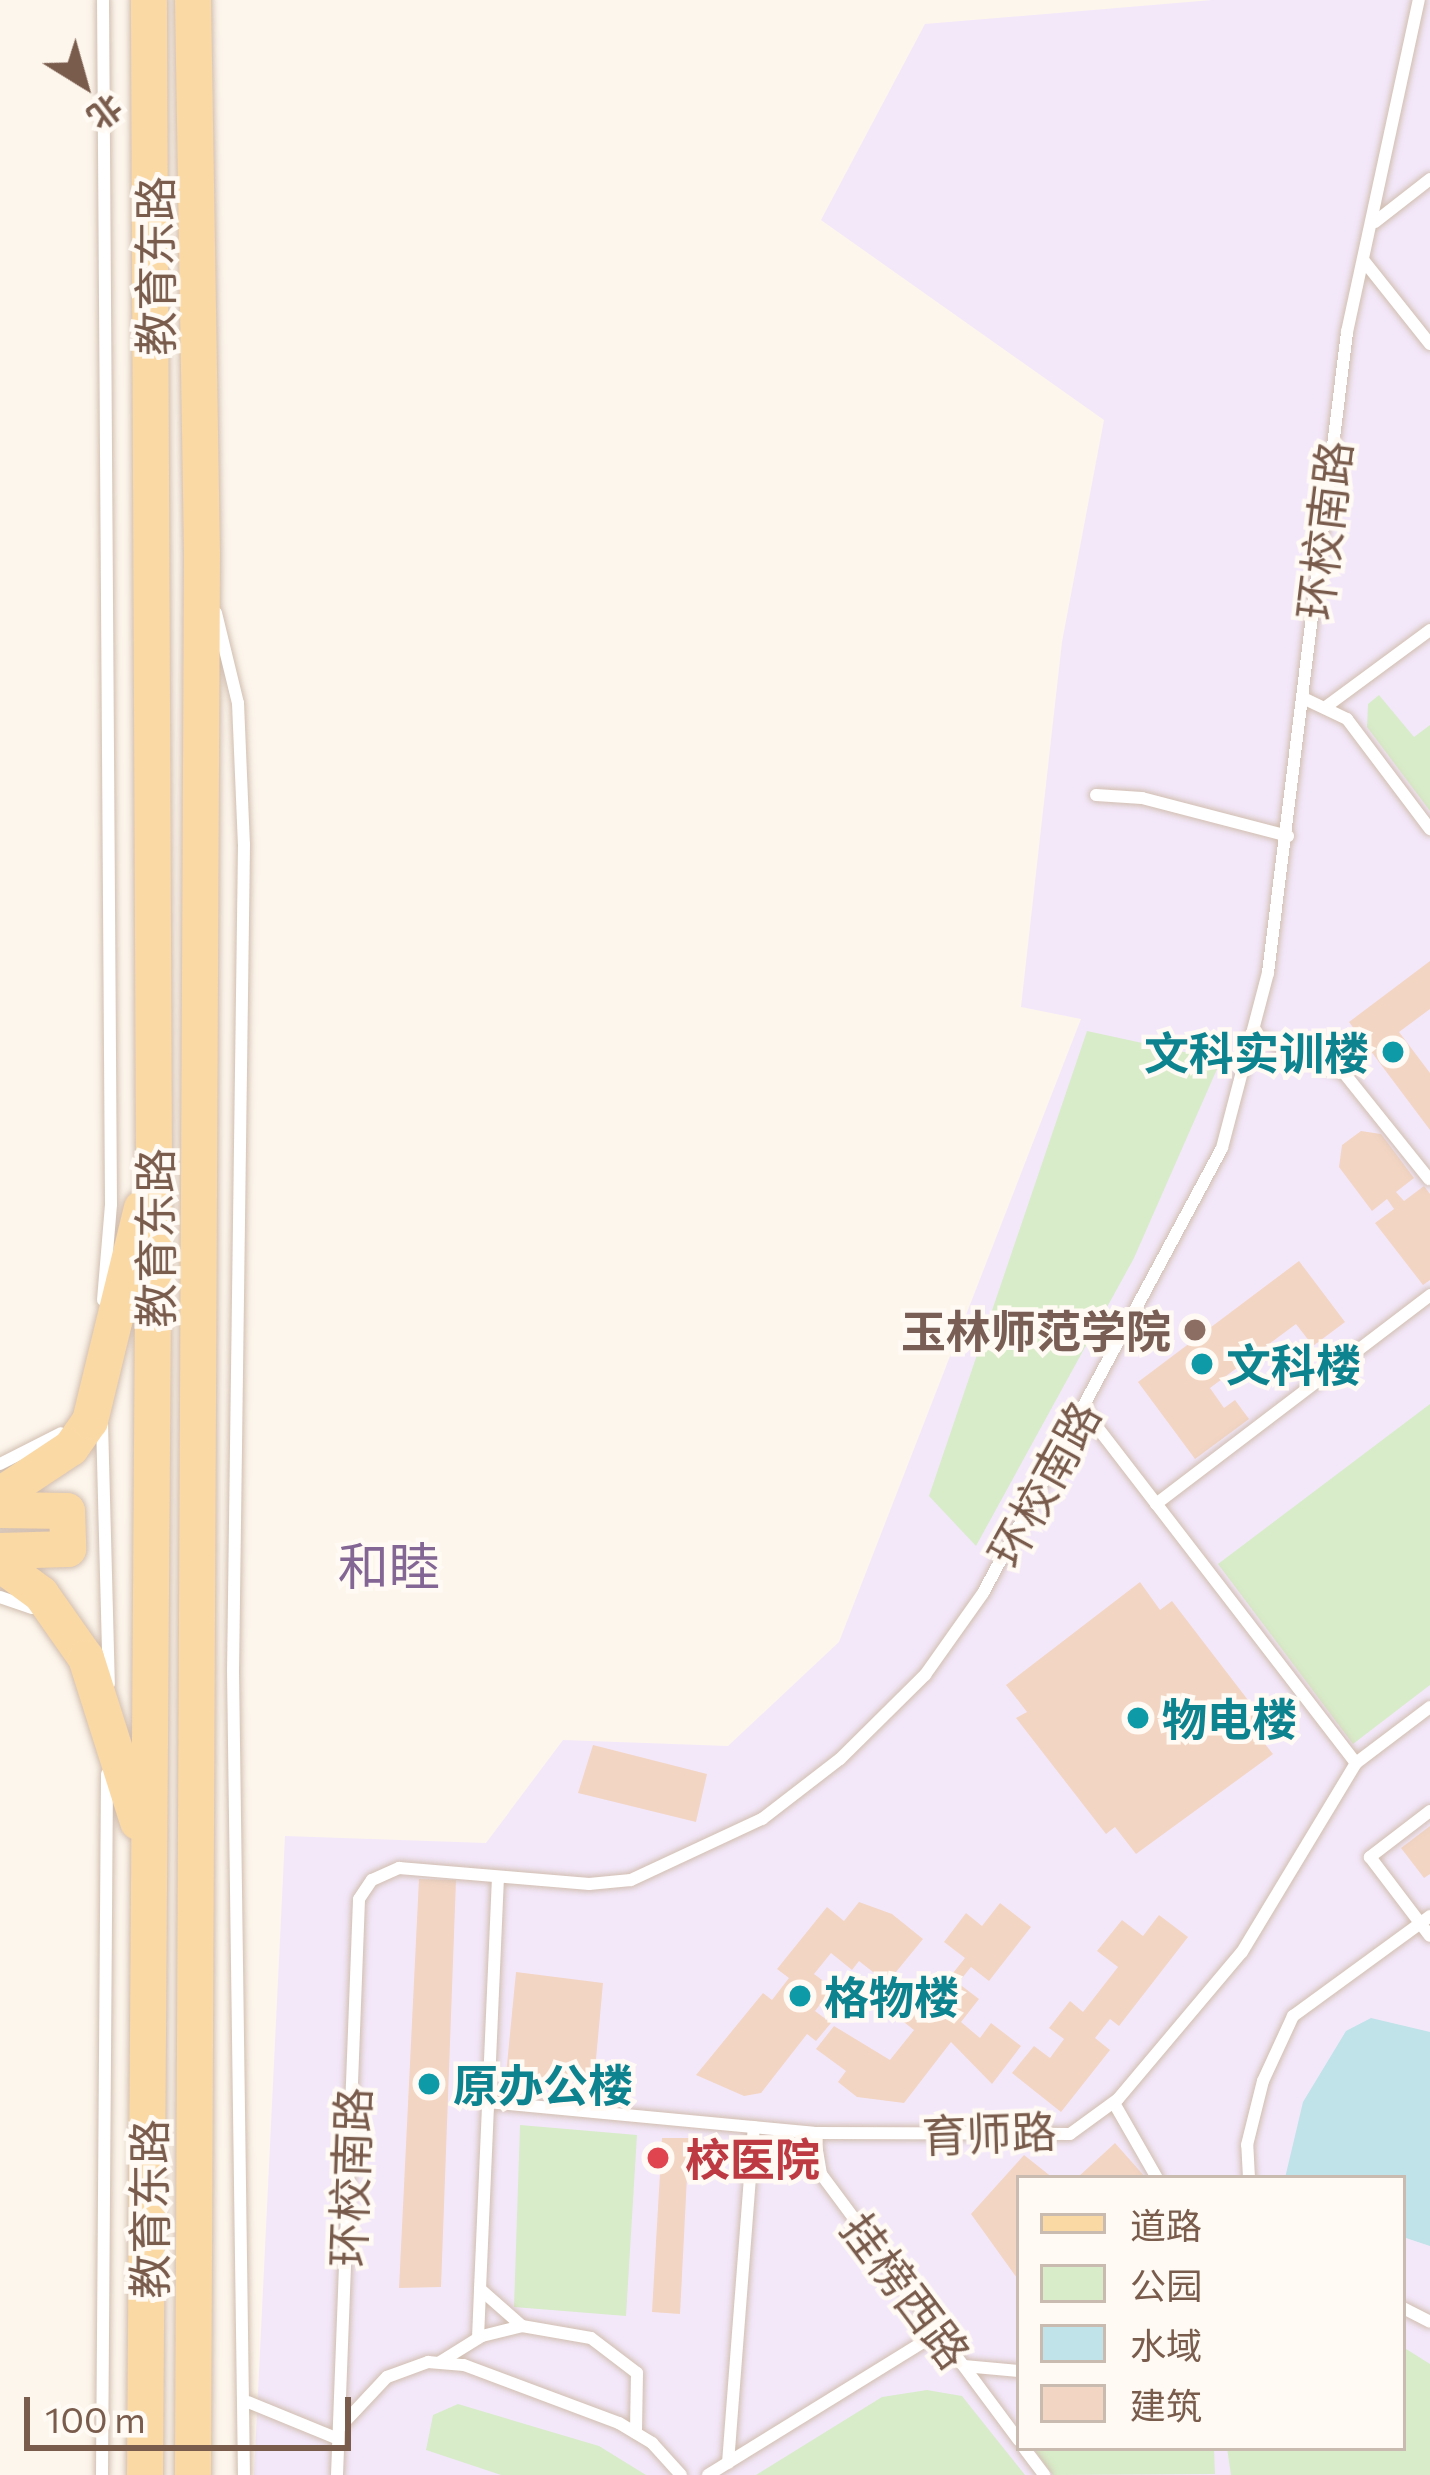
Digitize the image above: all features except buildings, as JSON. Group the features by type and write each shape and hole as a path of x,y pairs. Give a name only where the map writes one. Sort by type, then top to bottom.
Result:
{"main road":[{"name":"教育东路","path":"145,2475 154,1164 149,0"},
{"name":"教育东路","path":"193,0 202,554 193,2475"},
{"path":"0,1495 71,1448 99,1378 120,1281 154,1164"},
{"path":"0,1510 68,1511 68,1549 0,1551"},
{"path":"0,1564 67,1624 147,1849"}],"lane":[{"path":"102,2475 109,1736 99,1378 111,1204 103,0"},
{"name":"环校南路","path":"339,2433 359,1899 372,1880 399,1868 631,1880 718,1844 801,1790 925,1675 982,1593 1199,1199 1255,1035 1288,836 1347,332 1419,0"},
{"path":"1374,223 1430,178"},
{"path":"1364,262 1430,344"},
{"path":"202,554 238,704 244,844 233,1670 248,2402 244,2475"},
{"path":"1327,706 1430,630"},
{"path":"1303,698 1347,719 1430,829"},
{"path":"1096,795 1142,799 1288,836"},
{"path":"1255,1035 1344,1073 1429,1179"},
{"path":"1156,1504 1430,1295"},
{"path":"0,1463 59,1435 87,1406 99,1378"},
{"path":"1084,1410 1356,1763"},
{"path":"0,1597 50,1619 76,1655 108,1779"},
{"name":"育师路","path":"488,2102 814,2133 1070,2134 1114,2103 1242,1952 1356,1763 1430,1707"},
{"path":"1430,1811 1370,1858 1425,1920 1430,1936"},
{"path":"478,2338 498,1876"},
{"path":"1250,2175 1247,2144 1263,2081 1293,2016 1425,1920"},
{"path":"1114,2103 1155,2175"},
{"path":"728,2463 754,2127"},
{"name":"挂榜西路","path":"814,2133 821,2174 1016,2437"},
{"path":"480,2290 522,2326"},
{"path":"337,2475 339,2433 387,2377 439,2363 478,2338 522,2326 591,2338 626,2360 642,2395 636,2433"},
{"path":"708,2475 938,2332"},
{"path":"439,2363 464,2365 636,2433 681,2475"},
{"path":"964,2366 1016,2371"},
{"path":"248,2402 339,2433"}],"shaded area":[{"name":"玉林师范学院","path":"1212,0 1430,0 1430,2475 254,2475 285,1836 486,1843 563,1740 728,1746 839,1642 1081,1019 1021,1007 1062,642 1104,420 821,220 925,24"}],"green space":[{"path":"1379,695 1414,737 1430,725 1430,811 1367,727 1368,704"},
{"path":"1087,1031 1221,1060 1134,1258 976,1546 929,1496"},
{"path":"1430,1404 1430,1685 1353,1744 1218,1564"},
{"path":"520,2125 637,2135 626,2316 514,2307"},
{"path":"1406,2349 1430,2364 1430,2475 1231,2475 1227,2451 1406,2451"},
{"path":"927,2390 962,2396 1025,2475 756,2475 882,2397"},
{"path":"458,2404 599,2446 646,2475 501,2475 426,2450 433,2415"},
{"path":"1035,2451 1214,2451 1215,2474 1053,2475"}],"water":[{"path":"1371,2018 1430,2032 1430,2246 1406,2238 1406,2175 1286,2175 1303,2102 1346,2031"}],"place":[{"name":"文科实训楼","path":"1393,1052"},
{"name":"玉林师范学院","path":"1195,1330"},
{"name":"文科楼","path":"1202,1364"},
{"name":"物电楼","path":"1138,1718"},
{"name":"格物楼","path":"800,1996"},
{"name":"原办公楼","path":"429,2084"},
{"name":"校医院","path":"658,2158"}],"district":[{"name":"和睦","path":"389,1565"}]}
